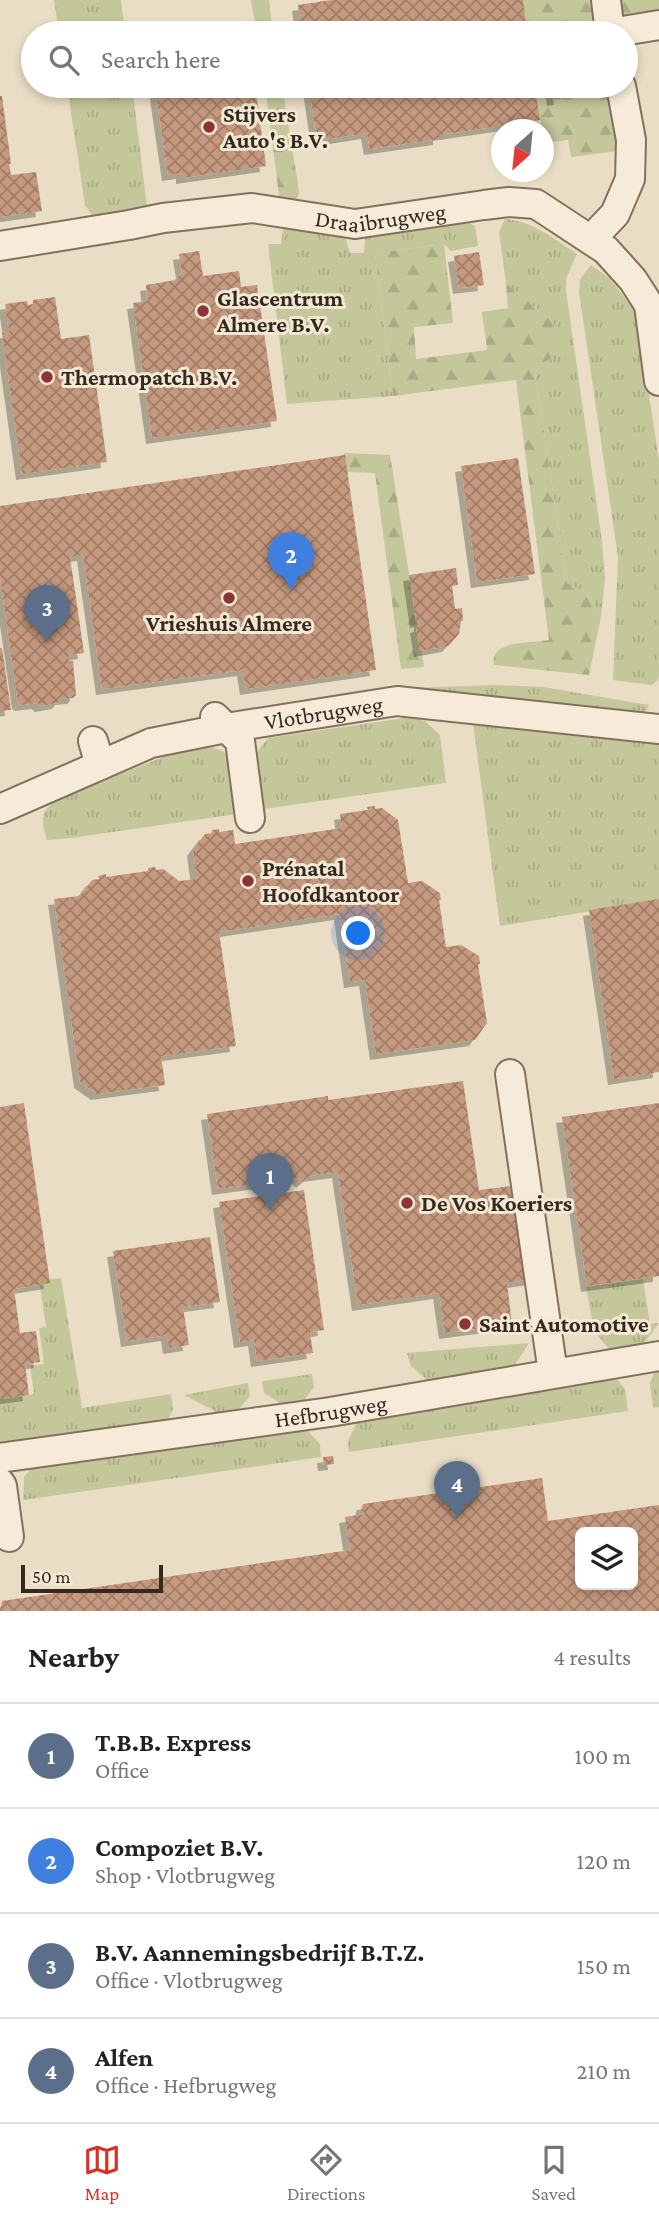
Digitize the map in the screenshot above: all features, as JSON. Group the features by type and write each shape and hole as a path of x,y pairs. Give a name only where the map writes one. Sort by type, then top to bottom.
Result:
{"street":[{"path":"606,0 609,21"},
{"path":"638,28 659,25"},
{"path":"593,242 595,235 615,214 630,179 631,140 623,98"},
{"name":"Draaibrugweg","path":"0,246 163,218 252,208 355,224 509,202 536,204 606,250 632,280 649,305 659,381"},
{"name":"Vlotbrugweg","path":"0,809 97,753 151,743 219,721 397,701 659,729"},
{"path":"219,721 240,741 250,818"},
{"path":"510,1074 553,1373"},
{"name":"Hefbrugweg","path":"0,1458 330,1412 659,1356"},
{"path":"0,1483 9,1537"}],"green space":[{"path":"54,0 121,0 124,21 57,21"},
{"path":"251,0 269,0 272,21 255,21"},
{"path":"522,0 596,0 599,21 525,21"},
{"path":"613,0 659,0 659,18 616,21"},
{"path":"69,98 134,98 147,206 93,217 85,205"},
{"path":"267,98 284,98 298,184 299,194 288,208 281,210"},
{"path":"537,98 611,98 618,151 571,157 568,140 554,142 554,119 540,119"},
{"path":"459,218 475,226 478,246 451,251 444,244 375,253 393,396 287,404 268,244 281,244 283,229 265,225 272,221 344,233 350,253 364,253 365,239 370,231"},
{"path":"505,219 534,227 577,254 566,279 566,291 602,541 605,578 601,617 590,596 567,583 535,373 541,364 550,359 560,332 548,318 506,283 499,232"},
{"path":"444,244 453,323 414,327 416,359 487,350 482,312 508,308 506,283 548,318 560,332 560,346 535,373 567,583 590,596 601,617 589,675 494,665 494,657 505,647 549,640 516,380 393,396 375,253"},
{"path":"591,265 609,278 635,310 644,336 659,461 659,675 652,685 613,680 618,557 579,292 580,279"},
{"path":"344,453 390,455 424,667 401,669 375,473 346,472"},
{"path":"497,685 543,687 649,705 646,711 637,716 386,691"},
{"path":"411,717 425,721 440,735 446,783 264,809 256,762 258,751 268,738"},
{"path":"473,723 659,744 659,900 500,926"},
{"path":"208,747 221,750 229,756 237,814 47,840 43,824 44,813 63,797 183,749"},
{"path":"61,1278 82,1408 171,1394 173,1409 166,1425 0,1448 0,1399 34,1394 30,1366 44,1364 39,1328 46,1327 39,1281"},
{"path":"643,1279 650,1324 659,1323 642,1346 609,1349 594,1331 586,1287"},
{"path":"529,1343 515,1365 429,1382 411,1366 407,1353"},
{"path":"657,1366 659,1407 653,1408 650,1383"},
{"path":"312,1374 314,1387 302,1403 283,1405 264,1393 262,1381"},
{"path":"613,1374 625,1389 628,1411 349,1452 348,1441 360,1416"},
{"path":"248,1383 250,1396 235,1414 215,1417 215,1411 184,1395"},
{"path":"302,1425 320,1444 321,1457 23,1500 24,1477 34,1465"}],"building":[{"path":"331,0 523,0 526,21 300,21 298,5"},
{"path":"0,96 11,175 36,172 42,211 0,217"},
{"path":"157,98 257,98 266,166 182,178 182,173 168,175"},
{"path":"311,98 537,98 540,119 491,119 491,127 439,135 439,139 370,149 367,133 317,141"},
{"path":"199,251 203,276 239,271 241,287 257,285 277,421 152,438 133,303 148,301 146,285 176,280 182,273 179,254"},
{"path":"479,252 484,285 459,288 454,256"},
{"path":"55,297 61,339 89,335 107,462 22,474 2,333 9,332 5,304 27,301 28,305 33,304 33,300"},
{"path":"345,455 376,670 246,689 243,670 102,689 83,555 70,557 84,653 68,655 68,660 73,661 76,695 73,698 61,699 58,703 41,706 37,703 18,703 0,577 0,506"},
{"path":"518,458 535,574 477,582 461,466"},
{"path":"456,568 458,585 452,586 455,609 462,608 463,621 459,634 448,646 420,651 416,627 420,626 420,621 416,622 409,575"},
{"path":"0,648 11,710 0,711"},
{"path":"375,806 375,809 382,808 398,820 408,883 422,881 440,893 446,947 461,945 479,956 487,1023 475,1040 376,1054 365,980 350,982 340,914 219,932 236,1046 161,1056 165,1085 97,1094 80,1082 54,899 80,896 92,880 99,879 98,876 148,871 148,868 155,867 156,870 163,869 179,881 197,879 193,850 205,834 212,833 212,830 233,830 235,844 342,828 340,814 368,810 367,807"},
{"path":"659,899 659,1072 614,1079 589,910"},
{"path":"463,1081 479,1190 519,1185 534,1279 507,1283 512,1324 445,1333 439,1293 358,1305 338,1172 309,1176 302,1182 298,1178 218,1189 207,1114 328,1096 328,1100"},
{"path":"24,1103 50,1283 14,1289 20,1333 36,1331 40,1362 25,1364 29,1395 0,1399 0,1107"},
{"path":"659,1103 659,1276 587,1286 562,1117"},
{"path":"304,1190 324,1330 310,1332 313,1353 257,1361 254,1340 240,1342 219,1202"},
{"path":"210,1237 220,1302 183,1307 189,1345 169,1348 167,1335 127,1341 113,1251"},
{"path":"333,1456 334,1464 324,1465 323,1457"},
{"path":"542,1478 548,1521 659,1505 659,1611 0,1611 2,1601 350,1550 345,1517 366,1514 361,1510 363,1504"}],"place":[{"name":"Stijvers Auto's B.V.","path":"209,127"},
{"name":"Glascentrum Almere B.V.","path":"203,311"},
{"name":"Thermopatch B.V.","path":"47,377"},
{"name":"Compoziet B.V.","path":"291,590"},
{"name":"Vrieshuis Almere","path":"229,598"},
{"name":"B.V. Aannemingsbedrijf B.T.Z.","path":"47,643"},
{"name":"Prénatal Hoofdkantoor","path":"248,881"},
{"name":"De Vos Koeriers","path":"407,1203"},
{"name":"T.B.B. Express","path":"270,1211"},
{"name":"Saint Automotive","path":"465,1324"},
{"name":"Alfen","path":"457,1519"}]}
